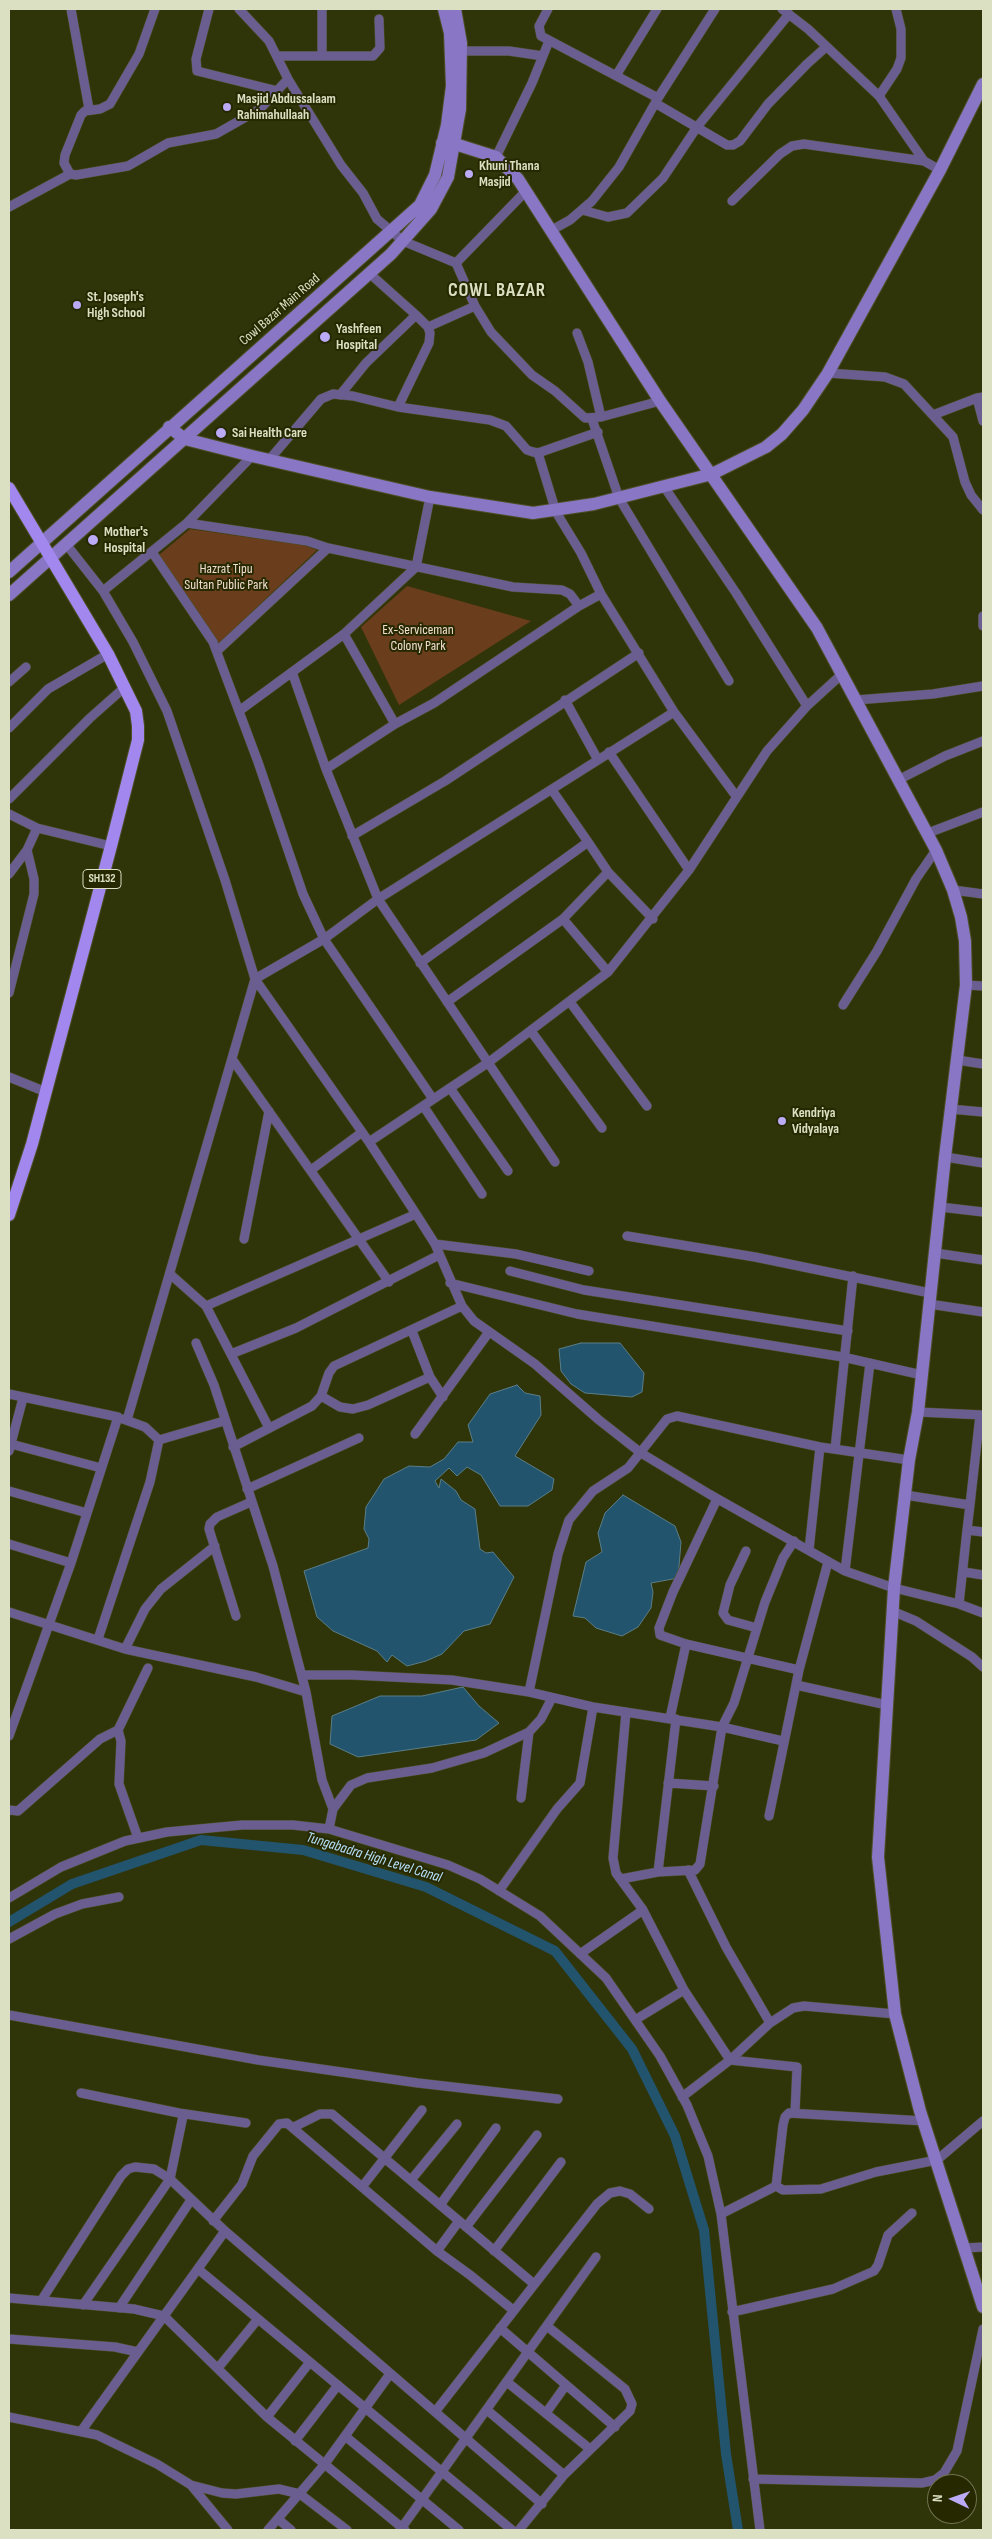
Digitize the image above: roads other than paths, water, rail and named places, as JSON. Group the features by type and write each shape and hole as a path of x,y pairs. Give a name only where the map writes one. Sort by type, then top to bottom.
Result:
{"main road":[{"name":"SH132","path":"9,488 39,542 108,654 125,687 136,711 138,740 32,1144 9,1215"}],"street":[{"path":"71,9 89,109"},
{"path":"70,174 64,163 65,155 81,114 89,109 100,109 110,104 140,54 155,9"},
{"path":"209,9 196,59 197,71 278,91"},
{"path":"239,9 270,41 288,79 341,164 363,193 377,219 403,241 456,263 475,306 491,332 526,369 555,391 579,415 597,418 660,401"},
{"path":"322,9 322,56"},
{"name":"Cowl Bazar Main Road","path":"9,572 39,542 420,205 429,190 449,144 452,78 450,33 444,9"},
{"path":"9,595 369,273 403,241 440,196 448,177 449,144 460,109 461,51 455,9"},
{"path":"548,9 539,31 541,36 617,74 727,145 740,141 768,104 826,47"},
{"path":"617,74 657,9"},
{"path":"550,231 570,220 592,201 619,167 656,100 715,9"},
{"path":"879,96 901,58 901,29 896,9"},
{"path":"582,210 608,217 627,213 663,178 697,127 786,12 879,96 924,161"},
{"path":"278,56 366,57 377,53 380,48 379,19"},
{"path":"496,157 549,41"},
{"path":"461,51 509,51 543,56"},
{"path":"9,206 70,174 76,175 128,166 168,143 216,134 260,109 288,79"},
{"path":"170,427 185,439 252,456 430,496 532,513 556,512 665,488 712,474 766,447 782,434 803,410 828,373 979,103 983,84"},
{"path":"449,144 496,157 518,179 660,401 817,628 900,779 928,833 953,890 965,940 966,985 950,1109 918,1412 909,1460 894,1588 878,1857 895,2014 924,2122 983,2307"},
{"path":"732,201 780,154 804,144 924,161 940,170"},
{"path":"456,263 525,192"},
{"path":"369,273 416,315 428,327 430,333 429,343 398,407"},
{"path":"428,327 475,306"},
{"path":"340,395 366,363 416,315"},
{"path":"577,333 588,362 598,432 619,498 729,681"},
{"path":"828,373 897,380 904,384 952,436 964,482 971,496 983,510"},
{"path":"269,460 321,399 340,395 398,407 490,420 506,426 528,450 538,452 598,432"},
{"path":"933,415 980,398 983,421"},
{"path":"538,452 556,512 581,553 601,594 674,712 736,796"},
{"path":"104,590 187,523 252,456"},
{"path":"665,488 736,593 807,706"},
{"path":"239,711 344,634 416,567 430,496"},
{"path":"187,523 307,542 513,588 562,590 570,594 579,606"},
{"path":"66,544 104,590 133,642 174,728 255,979 369,1142 416,1214 434,1244 462,1306 474,1321 535,1364 599,1420 641,1453 717,1499 844,1570 894,1588 959,1604 983,1613"},
{"path":"217,651 328,548"},
{"path":"152,552 213,642 239,711 302,894 324,938 433,1099"},
{"path":"326,769 395,724 434,703 579,606 601,594"},
{"path":"983,616 983,626"},
{"path":"344,634 395,724"},
{"path":"352,836 445,780 639,653"},
{"path":"9,728 48,689 108,654"},
{"path":"9,682 26,667"},
{"path":"292,672 326,769 378,899 556,1162"},
{"path":"369,1142 489,1062 608,972 653,918 689,870 767,751 807,706 842,674"},
{"path":"856,700 932,694 983,686"},
{"path":"9,799 90,718 125,687"},
{"path":"565,700 598,760"},
{"path":"9,1736 71,1563 102,1468 122,1419 170,1274 232,1059 236,1037 255,979 324,938 378,899 674,712"},
{"path":"900,779 939,759 983,741"},
{"path":"610,752 689,870"},
{"path":"552,790 608,872 653,918"},
{"path":"928,833 983,812"},
{"path":"9,814 37,828 111,846"},
{"path":"9,874 27,850 37,828"},
{"path":"420,963 588,842"},
{"path":"9,993 34,894 34,879 27,850"},
{"path":"843,1005 877,951 916,878 936,850"},
{"path":"447,1002 563,919 608,872"},
{"path":"953,890 983,894"},
{"path":"563,919 608,972"},
{"path":"966,985 983,986"},
{"path":"570,1002 647,1106"},
{"path":"531,1031 602,1128"},
{"path":"232,1059 389,1282"},
{"path":"956,1060 983,1064"},
{"path":"9,1078 46,1092"},
{"path":"450,1088 508,1171"},
{"path":"424,1107 482,1194"},
{"path":"950,1109 983,1112"},
{"path":"244,1239 269,1111"},
{"path":"311,1170 361,1133"},
{"path":"945,1158 983,1163"},
{"path":"940,1207 983,1212"},
{"path":"206,1306 416,1214"},
{"path":"628,1236 853,1276 983,1312"},
{"path":"434,1244 516,1254 589,1271"},
{"path":"935,1253 983,1260"},
{"path":"231,1354 296,1328 439,1255"},
{"path":"510,1271 584,1290 848,1331"},
{"path":"170,1274 206,1306 269,1428"},
{"path":"835,1448 843,1357 848,1331 853,1276"},
{"path":"450,1283 577,1314 843,1357 922,1374"},
{"path":"233,1446 312,1406 321,1396 329,1373 334,1366 462,1306"},
{"path":"412,1331 430,1377 443,1397"},
{"path":"415,1434 489,1332"},
{"path":"196,1343 214,1385 224,1421 273,1566 306,1692 322,1780 333,1810"},
{"path":"844,1570 870,1363"},
{"path":"321,1396 340,1407 353,1408 368,1405 430,1377"},
{"path":"9,1394 122,1419 145,1427 159,1440"},
{"path":"23,1398 10,1447 102,1468"},
{"path":"918,1412 982,1415 959,1604"},
{"path":"529,1692 558,1554 569,1520 593,1491 628,1468 667,1420 677,1416 820,1447 909,1460"},
{"path":"159,1440 224,1421"},
{"path":"247,1489 359,1438"},
{"path":"98,1639 150,1482 159,1440"},
{"path":"809,1550 820,1447"},
{"path":"9,1491 88,1513"},
{"path":"905,1495 970,1505"},
{"path":"717,1499 673,1592 659,1628 660,1635 664,1638 749,1660 799,1670"},
{"path":"236,1616 209,1529 213,1519 251,1502"},
{"path":"967,1530 983,1532"},
{"path":"621,1879 658,1872 695,1870 700,1864 722,1727 734,1703 772,1584 794,1541"},
{"path":"9,1544 71,1563"},
{"path":"125,1648 145,1609 161,1589 215,1546"},
{"path":"746,1551 730,1585 723,1613 728,1620 757,1628"},
{"path":"769,1816 799,1670 828,1562"},
{"path":"964,1572 983,1575"},
{"path":"892,1611 916,1621 972,1657 983,1668"},
{"path":"9,1612 125,1648 249,1676 306,1692"},
{"path":"658,1872 673,1719 686,1644"},
{"path":"9,1810 18,1811 100,1739 118,1730 148,1668"},
{"path":"302,1675 352,1675 452,1680 529,1692 593,1707 722,1727 783,1741"},
{"path":"796,1685 887,1705"},
{"path":"329,1829 333,1810 351,1786 367,1778 440,1766 484,1753 529,1732 540,1719 552,1698"},
{"path":"499,1891 580,1782 593,1707"},
{"path":"626,1712 613,1867 643,1910 684,1990 730,2060"},
{"path":"118,1730 121,1741 119,1784 138,1838"},
{"path":"521,1798 529,1732"},
{"path":"668,1783 714,1786"},
{"path":"9,1898 61,1867 125,1841 166,1832 242,1825 293,1825 329,1829 448,1865 480,1879 540,1916 606,1978 660,2056 682,2097 708,2156 720,2214 760,2530"},
{"path":"688,1870 726,1947 770,2024"},
{"path":"9,1938 55,1914 82,1904 120,1897"},
{"path":"580,1954 643,1910"},
{"path":"635,2020 684,1990"},
{"path":"682,2097 730,2060 785,2012 804,2006 895,2014"},
{"path":"9,2015 258,2060 418,2083 558,2099"},
{"path":"730,2060 796,2067 795,2112"},
{"path":"81,2093 179,2113 246,2123"},
{"path":"362,2187 386,2159 422,2110"},
{"path":"776,2186 785,2117 795,2112 924,2122"},
{"path":"84,2305 170,2179 183,2116 179,2113"},
{"path":"294,2127 320,2114 332,2114 534,2284"},
{"path":"776,2186 783,2190 821,2189 876,2172 937,2160 983,2121"},
{"path":"213,2221 242,2184 253,2156 276,2127 283,2123 294,2127 437,2251 513,2310"},
{"path":"411,2180 456,2124"},
{"path":"440,2204 496,2128"},
{"path":"437,2251 537,2135"},
{"path":"494,2251 561,2162"},
{"path":"41,2301 128,2169 144,2167 154,2169 170,2179 225,2232 542,2504"},
{"path":"720,2214 776,2186"},
{"path":"435,2412 593,2209 610,2194 620,2191 630,2194 649,2209"},
{"path":"119,2308 191,2200"},
{"path":"732,2312 833,2289 874,2271 878,2265 888,2235 912,2213"},
{"path":"82,2430 225,2232"},
{"path":"965,2248 983,2247"},
{"path":"9,2298 119,2308 164,2316 267,2417 402,2529 596,2257"},
{"path":"198,2268 512,2530"},
{"path":"218,2368 258,2319"},
{"path":"519,2530 564,2475 615,2427 630,2411 632,2404 630,2395 625,2389 547,2326"},
{"path":"500,2328 615,2427"},
{"path":"753,2479 922,2482 935,2480 944,2473 957,2451 983,2329"},
{"path":"9,2339 115,2347 138,2352"},
{"path":"267,2417 310,2362"},
{"path":"268,2530 324,2466 390,2374"},
{"path":"507,2382 590,2449"},
{"path":"295,2441 338,2385"},
{"path":"546,2413 566,2385"},
{"path":"487,2410 564,2475"},
{"path":"9,2417 82,2430 97,2435 157,2464 190,2485 228,2530"},
{"path":"345,2436 459,2530"},
{"path":"190,2485 222,2493 236,2494 280,2489 300,2494 348,2530"},
{"path":"278,2520 291,2530"}],"water":[{"path":"581,1343 620,1343 644,1373 642,1392 632,1397 585,1393 571,1384 561,1371 559,1349"},
{"path":"517,1385 525,1393 540,1396 541,1415 515,1456 554,1479 552,1490 528,1506 500,1506 481,1475 467,1467 457,1476 449,1468 435,1481 439,1488 441,1479 456,1491 461,1500 475,1509 480,1549 486,1553 493,1552 514,1577 490,1624 464,1631 442,1654 407,1666 392,1655 387,1662 377,1651 333,1631 317,1617 304,1571 368,1548 369,1539 364,1529 366,1507 384,1479 409,1466 430,1467 444,1459 458,1442 473,1442 468,1425 490,1394"},
{"path":"623,1495 675,1526 681,1542 678,1578 651,1583 653,1592 651,1608 638,1627 622,1636 596,1628 585,1618 573,1616 586,1562 602,1552 598,1533 605,1513"},
{"path":"463,1687 479,1706 499,1723 476,1740 358,1757 330,1744 332,1716 380,1696 422,1696"}],"waterway":[{"name":"Tungabadra High Level Canal","path":"9,1922 72,1884 201,1840 303,1850 426,1887 555,1951 632,2049 675,2136 704,2230 726,2454 738,2530"}],"place":[{"name":"Masjid Abdussalaam Rahimahullaah","path":"227,107"},
{"name":"Khuni Thana Masjid","path":"469,174"},
{"name":"St. Joseph's High School","path":"77,305"},
{"name":"Yashfeen Hospital","path":"325,337"},
{"name":"Sai Health Care","path":"221,433"},
{"name":"Mother's Hospital","path":"93,540"},
{"name":"Kendriya Vidyalaya","path":"782,1121"}],"district":[{"name":"COWL BAZAR","path":"497,291"}],"park label":[{"name":"Hazrat Tipu Sultan Public Park","path":"226,578"},
{"name":"Ex-Serviceman Colony Park","path":"418,638"}]}
